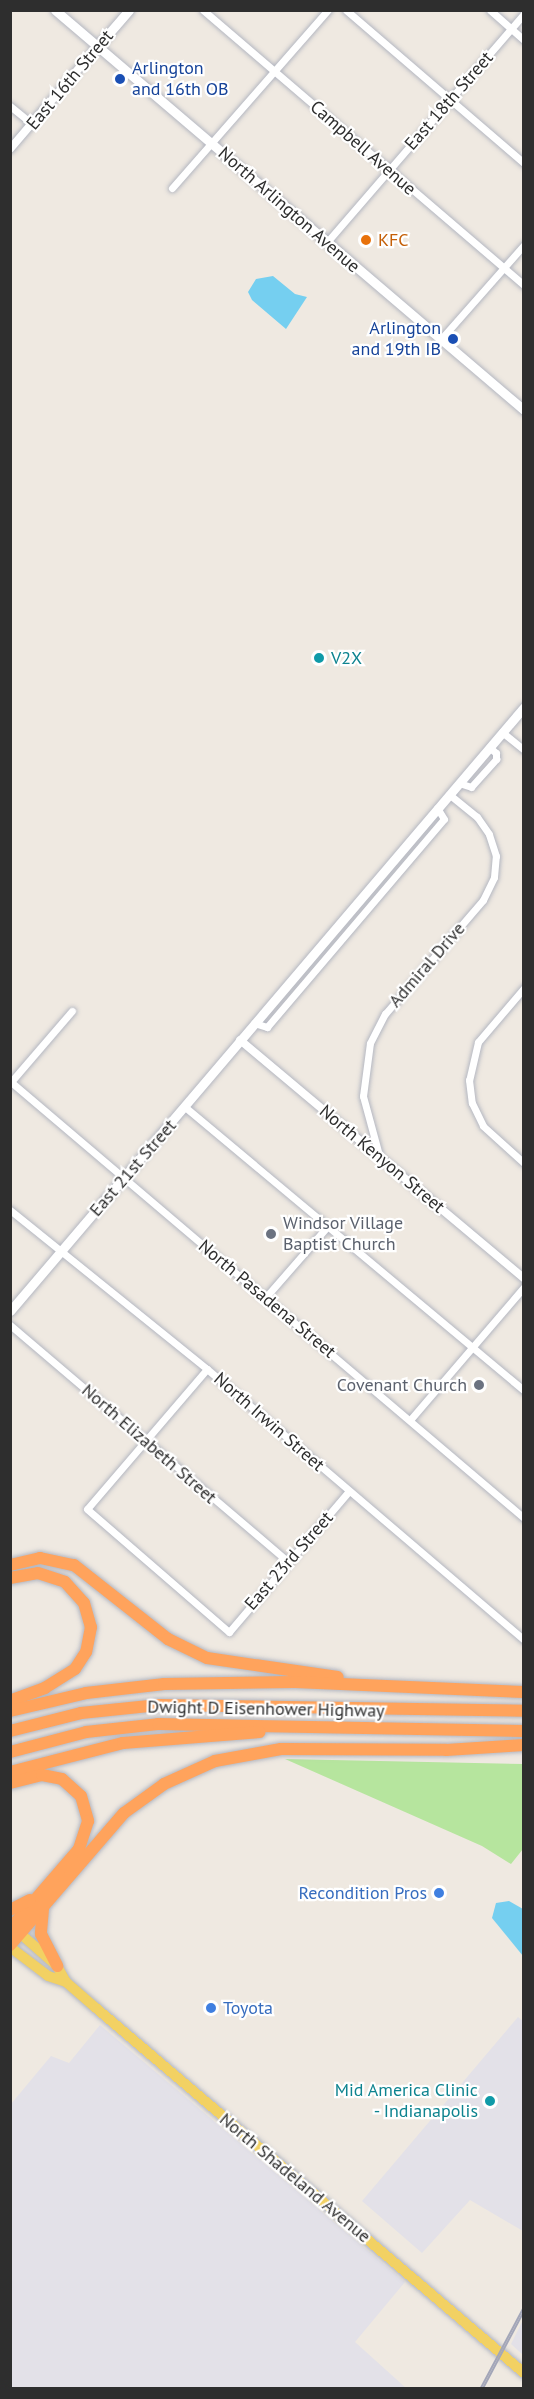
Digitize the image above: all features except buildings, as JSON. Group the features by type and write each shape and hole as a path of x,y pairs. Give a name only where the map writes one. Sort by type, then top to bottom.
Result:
{"highway":[{"path":"10,1565 40,1558 74,1565 168,1639 207,1658 391,1685"},
{"path":"10,1578 38,1573 62,1580 84,1603 91,1627 86,1652 75,1670 45,1688 10,1701"},
{"path":"10,1711 86,1693 164,1684 391,1685 524,1692"},
{"name":"Dwight D Eisenhower Highway","path":"10,1731 69,1715 147,1706 524,1711"},
{"name":"Dwight D Eisenhower Highway","path":"10,1752 86,1732 149,1725 524,1731"},
{"path":"10,1772 123,1743 298,1726"},
{"path":"10,1946 13,1929 129,1809 164,1784 215,1761 281,1749 446,1750 524,1745"},
{"path":"10,1783 34,1776 56,1777 74,1788 85,1804 88,1824 82,1843 45,1896 39,1926 57,1966"},
{"path":"10,1910 45,1896"}],"main road":[{"name":"North Arlington Avenue","path":"55,10 524,410"},
{"name":"East 16th Street","path":"97,47 129,10"},
{"name":"East 21st Street","path":"10,1311 186,1107 254,1023 524,707"},
{"name":"North Shadeland Avenue","path":"13,1929 57,1966 66,1982 524,2373"},
{"name":"North Shadeland Avenue","path":"10,1946 48,1976 66,1982"}],"street":[{"name":"Campbell Avenue","path":"203,10 524,285"},
{"path":"172,188 328,10"},
{"path":"346,10 524,163"},
{"path":"490,10 524,39"},
{"name":"East 18th Street","path":"327,242 524,14"},
{"name":"East 16th Street","path":"10,149 97,47"},
{"path":"10,106 32,124"},
{"path":"441,339 524,245"},
{"path":"502,732 524,750"},
{"name":"Admiral Drive","path":"379,1155 363,1096 370,1043 386,1014 483,900 494,877 496,856 490,837 477,817 449,794"},
{"path":"524,988 478,1042 469,1080 472,1103 483,1126 524,1163"},
{"path":"11,1082 72,1011"},
{"name":"North Kenyon Street","path":"240,1040 524,1278"},
{"name":"North Pasadena Street","path":"11,1082 524,1518"},
{"path":"186,1107 524,1390"},
{"name":"North Irwin Street","path":"10,1210 63,1250 207,1369 524,1640"},
{"path":"265,1298 327,1227"},
{"path":"410,1420 524,1287"},
{"name":"North Elizabeth Street","path":"10,1325 288,1562"},
{"path":"146,1441 207,1369"},
{"name":"East 23rd Street","path":"146,1441 87,1509 229,1632 349,1491"}],"shaded area":[{"path":"518,2017 524,2022 523,2231 470,2200 422,2253 362,2201"},
{"path":"100,2025 405,2282 355,2342 406,2388 11,2388 11,2104 51,2056 69,2063"},
{"path":"523,2320 523,2355 511,2344"}],"green space":[{"path":"285,1759 523,1764 523,1849 511,1864 482,1846"}],"water":[{"path":"273,276 295,294 307,297 286,329 252,300 248,292 256,279"},
{"path":"509,1901 523,1909 523,1956 492,1918 496,1903"}],"railway":[{"path":"482,2388 524,2309"}],"place":[{"name":"Arlington and 16th OB","path":"120,79"},
{"name":"KFC","path":"366,240"},
{"name":"Arlington and 19th IB","path":"453,339"},
{"name":"V2X","path":"319,658"},
{"name":"Windsor Village Baptist Church","path":"271,1234"},
{"name":"Covenant Church","path":"479,1385"},
{"name":"Recondition Pros","path":"439,1893"},
{"name":"Toyota","path":"211,2008"},
{"name":"Mid America Clinic - Indianapolis","path":"490,2101"}]}
